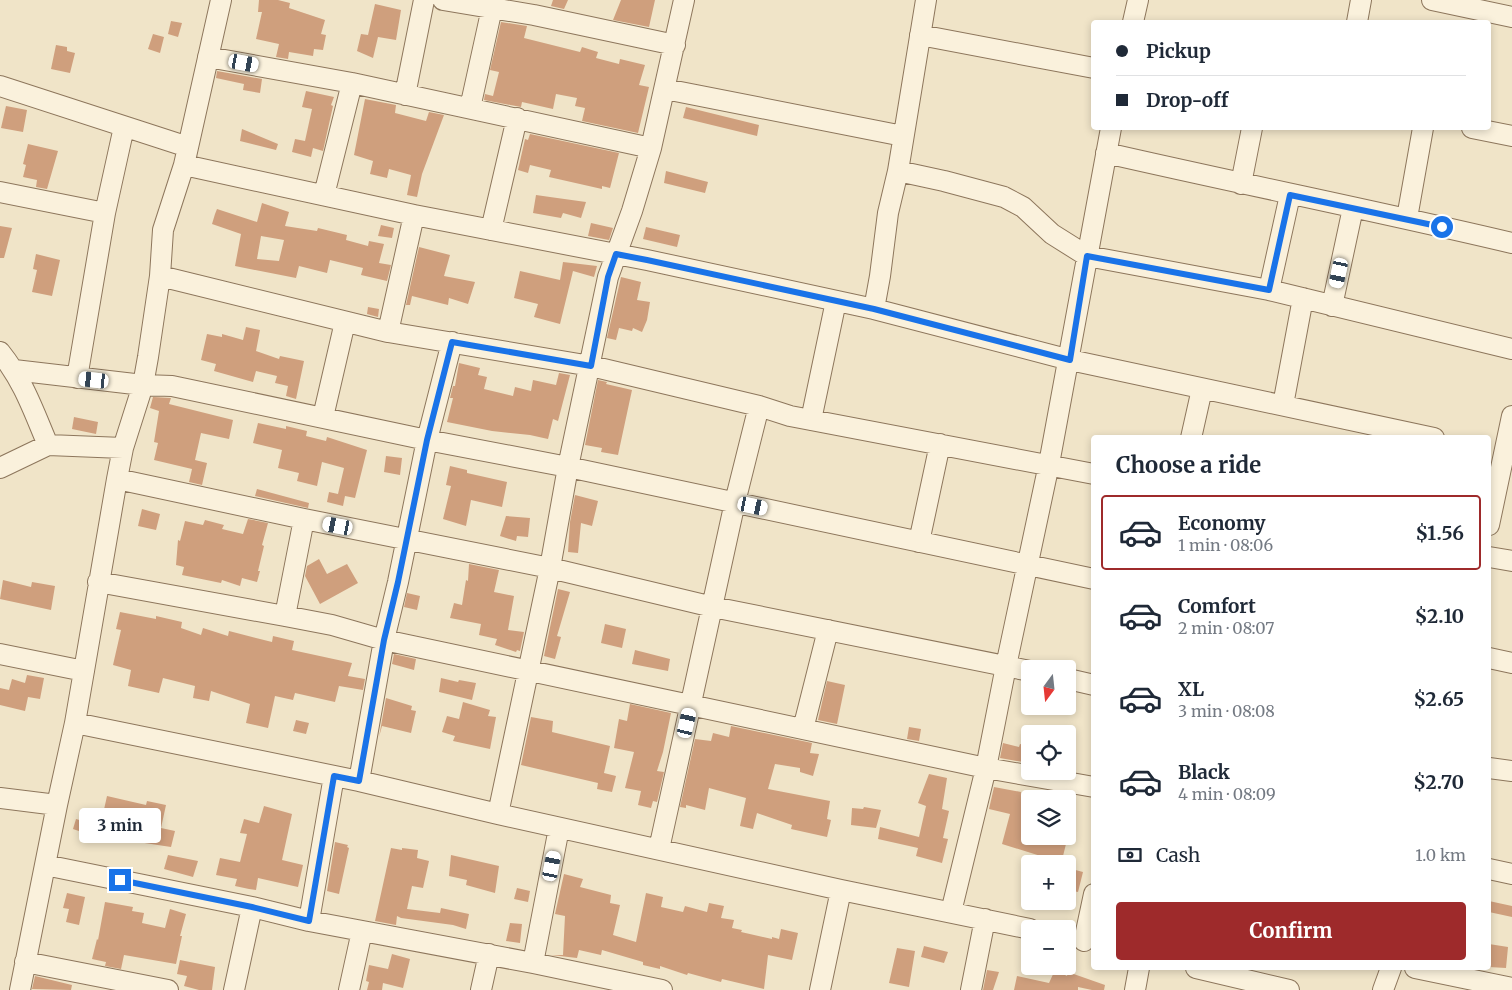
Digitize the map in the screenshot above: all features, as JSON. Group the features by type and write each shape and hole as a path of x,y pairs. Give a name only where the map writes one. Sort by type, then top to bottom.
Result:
{"street":[{"path":"20,990 75,723 98,582 123,448 143,385 160,276 163,230 186,156 221,0"},
{"path":"405,95 424,0"},
{"path":"443,0 492,8 536,7 675,45"},
{"path":"498,814 550,568 568,466 591,366 608,277 632,211 651,148 684,0"},
{"path":"874,309 888,213 898,171 926,0"},
{"path":"1133,20 1138,0"},
{"path":"1357,20 1362,0"},
{"path":"1432,0 1512,17"},
{"path":"470,108 492,8"},
{"path":"920,35 1091,67"},
{"path":"208,57 352,83 651,148"},
{"path":"324,195 352,83"},
{"path":"0,86 124,127 186,156 324,195 414,215 647,260 874,309 1070,360 1283,405 1360,430 1406,435"},
{"path":"665,89 903,136"},
{"path":"491,230 517,118"},
{"path":"77,378 105,213 124,127"},
{"path":"951,912 986,768 1049,464 1070,360 1111,130"},
{"path":"1241,184 1252,130"},
{"path":"1406,218 1423,130"},
{"path":"1482,130 1512,136"},
{"path":"1106,153 1512,243"},
{"path":"898,171 1004,197 1023,207 1052,234 1087,256 1269,290 1512,349"},
{"path":"0,192 105,213"},
{"path":"1269,290 1290,195"},
{"path":"1332,306 1353,208"},
{"path":"388,332 414,215"},
{"path":"160,276 388,332 591,366 759,406 790,416 1091,473"},
{"path":"1283,405 1303,298"},
{"path":"811,420 836,301"},
{"path":"323,417 345,322"},
{"path":"359,781 384,640 427,440 452,342"},
{"path":"0,352 14,370 23,386 48,445"},
{"path":"14,370 143,385 172,386 427,440 568,466 1091,578"},
{"path":"1192,435 1202,389"},
{"path":"659,849 735,502 759,406"},
{"path":"1491,514 1502,451 1512,416"},
{"path":"919,542 940,444"},
{"path":"0,468 48,445 123,448"},
{"path":"117,479 304,519 550,568 713,607 1021,669"},
{"path":"285,616 304,519"},
{"path":"1491,557 1512,561"},
{"path":"98,582 285,616 384,640 986,768 1091,786"},
{"path":"803,729 828,630"},
{"path":"0,654 84,671"},
{"path":"1491,659 1512,664"},
{"path":"1076,681 1091,684"},
{"path":"75,723 359,781 559,828 1021,927"},
{"path":"1491,768 1512,772"},
{"path":"309,921 334,776"},
{"path":"0,798 57,805"},
{"path":"533,963 559,828"},
{"path":"45,865 252,907 362,932 533,963 588,982 662,990"},
{"path":"1491,870 1512,874"},
{"path":"820,990 842,890"},
{"path":"1082,940 1091,906"},
{"path":"234,990 252,907"},
{"path":"971,990 985,919"},
{"path":"349,990 362,932"},
{"path":"481,990 489,954"},
{"path":"25,962 168,990"},
{"path":"1135,990 1139,970"},
{"path":"1213,970 1248,974 1279,989"},
{"path":"1383,990 1390,970"},
{"path":"1426,970 1512,988"}],"building":[{"path":"259,0 278,0 290,3 289,8 325,20 321,34 326,35 323,50 314,49 313,56 289,52 288,59 276,57 279,44 256,39 262,12 258,12"},
{"path":"553,0 568,0 564,9 551,6"},
{"path":"621,0 655,0 649,27 613,20"},
{"path":"375,4 401,10 396,40 378,37 373,58 357,51 361,34 368,35"},
{"path":"171,21 182,23 178,37 168,34"},
{"path":"501,22 527,26 524,38 580,52 582,47 598,52 596,58 619,64 620,59 645,65 639,85 649,87 638,133 582,121 585,108 575,106 577,98 556,94 553,109 522,102 521,107 484,100 485,94 493,96 499,72 490,70"},
{"path":"153,34 164,37 160,53 148,49"},
{"path":"56,45 67,47 67,51 75,53 70,73 51,69"},
{"path":"217,71 262,79 260,93 243,90 244,84 216,78"},
{"path":"306,91 334,97 323,151 313,148 311,157 292,152 295,139 305,141 312,109 302,107"},
{"path":"365,99 396,105 395,113 426,121 429,112 444,115 422,174 417,197 407,195 411,175 389,169 387,178 370,174 373,161 354,155"},
{"path":"6,106 27,110 23,132 1,128"},
{"path":"686,107 759,125 757,136 683,118"},
{"path":"242,129 278,144 276,150 240,141"},
{"path":"530,134 619,153 610,188 602,186 602,189 549,177 551,170 530,165 528,173 518,170 525,139 528,140"},
{"path":"28,144 58,151 47,189 36,187 37,180 23,177 26,165 23,164"},
{"path":"666,171 708,182 705,193 664,183"},
{"path":"536,195 586,202 581,218 563,213 561,218 533,213"},
{"path":"262,203 289,212 285,226 317,231 318,228 347,235 346,240 368,246 369,241 384,244 379,263 391,265 387,281 361,275 363,268 330,260 327,273 299,266 296,278 235,266 241,234 212,224 217,209 257,222","holes":["261,236 284,240 279,261 257,259"]},
{"path":"591,223 613,228 609,240 588,236"},
{"path":"381,225 394,228 392,238 378,236"},
{"path":"0,226 12,228 4,258 0,258"},
{"path":"646,227 680,235 677,247 643,239"},
{"path":"419,247 450,255 444,276 475,282 468,304 449,298 448,305 412,296 410,305 406,305"},
{"path":"36,254 60,260 52,296 32,292 37,270 33,269"},
{"path":"563,262 597,266 594,277 573,271 560,324 534,317 538,304 514,298 520,271 560,280"},
{"path":"621,277 641,282 637,300 650,302 647,320 642,332 633,328 632,331 619,328 616,340 607,338"},
{"path":"368,307 379,309 378,317 367,314"},
{"path":"246,327 260,330 256,351 279,359 280,356 304,361 296,399 286,396 288,386 275,383 277,376 256,371 253,382 214,371 216,364 201,360 207,334 222,337 222,334 243,340"},
{"path":"459,363 480,368 478,375 487,377 484,389 513,396 515,387 531,391 533,380 556,385 559,373 570,375 558,421 553,419 548,439 447,422 453,398 450,398 453,386 455,386"},
{"path":"598,380 607,382 606,384 632,390 618,455 601,452 602,448 585,445"},
{"path":"153,397 171,398 169,404 233,420 229,439 201,433 195,460 207,463 202,485 189,482 192,469 154,460 158,443 154,442 159,411 150,408"},
{"path":"74,417 98,422 96,434 72,429"},
{"path":"258,423 286,429 286,426 307,431 306,436 326,441 327,437 367,450 355,498 345,496 343,506 327,502 329,492 338,494 344,468 322,462 317,486 297,481 299,473 278,468 282,450 253,443"},
{"path":"386,456 402,458 400,475 384,472"},
{"path":"450,466 467,470 467,473 507,482 502,507 471,500 466,526 443,519 451,486 446,485"},
{"path":"257,489 309,503 308,508 255,496"},
{"path":"575,495 598,501 592,526 581,523 578,553 568,552 570,522"},
{"path":"142,509 160,514 156,530 138,526"},
{"path":"506,516 530,518 528,537 517,536 516,541 500,536"},
{"path":"248,519 268,523 262,545 264,546 257,582 242,578 240,586 222,580 221,583 182,575 184,567 176,565 178,540 180,541 185,521 203,525 205,520 224,525 222,529 243,534"},
{"path":"319,559 327,574 347,564 358,583 320,604 305,576 307,566"},
{"path":"469,564 499,570 494,592 514,596 508,630 524,632 520,651 517,650 516,652 495,645 497,639 479,635 481,624 450,618 454,603 462,605 466,580 468,581"},
{"path":"3,580 31,587 32,582 55,586 51,610 0,599"},
{"path":"558,589 570,592 557,636 561,637 555,659 544,656"},
{"path":"407,593 420,596 417,610 404,607"},
{"path":"120,612 156,619 156,616 182,622 181,628 201,635 203,628 228,636 229,631 272,642 273,636 294,641 292,650 352,663 348,676 365,679 363,690 339,686 335,702 295,693 293,700 275,696 268,728 246,723 250,704 211,691 209,701 193,698 195,686 163,678 159,693 128,686 131,670 113,665 121,630 116,629"},
{"path":"605,624 626,629 622,648 601,643"},
{"path":"635,650 670,659 668,671 632,664"},
{"path":"394,654 416,659 414,670 392,664"},
{"path":"27,675 44,678 40,699 28,697 25,711 0,705 0,688 9,690 12,679 25,683"},
{"path":"441,678 458,682 459,680 476,683 472,700 439,692"},
{"path":"827,681 845,685 837,724 818,720"},
{"path":"386,698 412,706 411,710 416,711 411,733 382,726 379,737"},
{"path":"463,702 490,710 488,716 496,717 490,749 453,741 455,736 442,732 447,716 459,719"},
{"path":"630,704 671,713 657,771 664,772 657,802 653,801 651,808 638,805 641,791 625,788 634,752 614,748 619,719 627,721"},
{"path":"531,717 553,721 552,732 610,746 604,773 616,776 612,792 597,789 598,783 521,765"},
{"path":"296,720 309,723 306,734 293,731"},
{"path":"731,726 812,743 810,753 819,754 813,776 800,772 800,768 775,764 768,789 830,801 827,819 831,820 827,837 791,829 792,825 757,813 753,829 740,826 746,798 709,788 705,810 686,805 686,808 680,807 695,739 711,741 713,733 729,737"},
{"path":"909,727 921,729 919,741 907,739"},
{"path":"1003,743 1019,747 1021,744 1021,762 1000,758"},
{"path":"929,774 947,778 942,809 949,811 943,838 948,839 942,863 916,856 918,848 878,839 880,827 919,837 926,806 918,803"},
{"path":"994,787 1021,792 1021,845 1066,845 1063,855 1037,855 1002,844 1010,814 989,809"},
{"path":"107,796 146,805 147,801 166,805 161,828 175,831 171,847 138,842 141,823 103,814"},
{"path":"264,806 292,814 282,860 303,865 298,887 258,878 256,890 249,889 235,886 237,879 216,875 220,858 240,862 247,834 240,833 244,819 259,823"},
{"path":"864,807 881,810 876,828 851,825 852,808 863,809"},
{"path":"76,819 100,826 96,837 73,829"},
{"path":"335,842 348,845 347,847 349,848 339,894 327,891"},
{"path":"391,848 418,850 417,858 429,861 423,888 412,886 407,909 440,913 441,908 469,914 466,929 453,925 397,916 396,925 375,921"},
{"path":"168,855 198,861 193,877 164,869"},
{"path":"451,855 499,866 495,893 466,885 467,880 449,876"},
{"path":"1076,870 1083,872 1078,892 1076,892"},
{"path":"564,874 583,879 580,887 611,895 610,903 620,905 613,935 636,942 646,893 663,897 661,907 683,912 685,906 707,912 709,903 724,906 721,918 734,920 732,928 742,930 741,932 772,939 772,937 779,939 781,929 798,933 792,960 768,955 764,989 722,979 721,982 688,973 687,975 660,966 660,969 643,965 643,962 602,950 601,955 579,950 577,958 551,955 563,955 565,916 555,914"},
{"path":"517,888 530,891 528,902 514,899"},
{"path":"67,893 85,897 79,925 66,922 69,909 63,908"},
{"path":"1491,901 1512,906 1512,917 1491,912"},
{"path":"105,902 133,907 132,911 144,913 142,923 165,928 170,909 186,914 180,936 182,936 176,964 124,955 121,969 105,966 106,962 92,959 98,940"},
{"path":"510,923 522,924 520,943 506,941"},
{"path":"1491,944 1508,947 1506,968 1491,967"},
{"path":"924,946 948,952 944,963 921,957"},
{"path":"897,948 915,951 909,987 889,983"},
{"path":"392,954 410,959 403,988 383,983 382,990 367,990 369,982 366,981 369,965 388,969"},
{"path":"180,960 215,967 212,990 199,990 184,986 187,976 177,974"},
{"path":"987,970 999,972 993,990 983,990"},
{"path":"1053,975 1076,975 1105,985 1104,990 1078,987 1078,990 1014,990 1017,976 1049,983"},
{"path":"35,976 72,985 71,990 32,989"}],"route":[{"path":"120,880 252,907 309,921 334,776 359,781 384,640 427,440 452,342 591,366 608,277 616,254 874,309 1070,360 1087,256 1269,290 1290,195 1442,227"}]}
